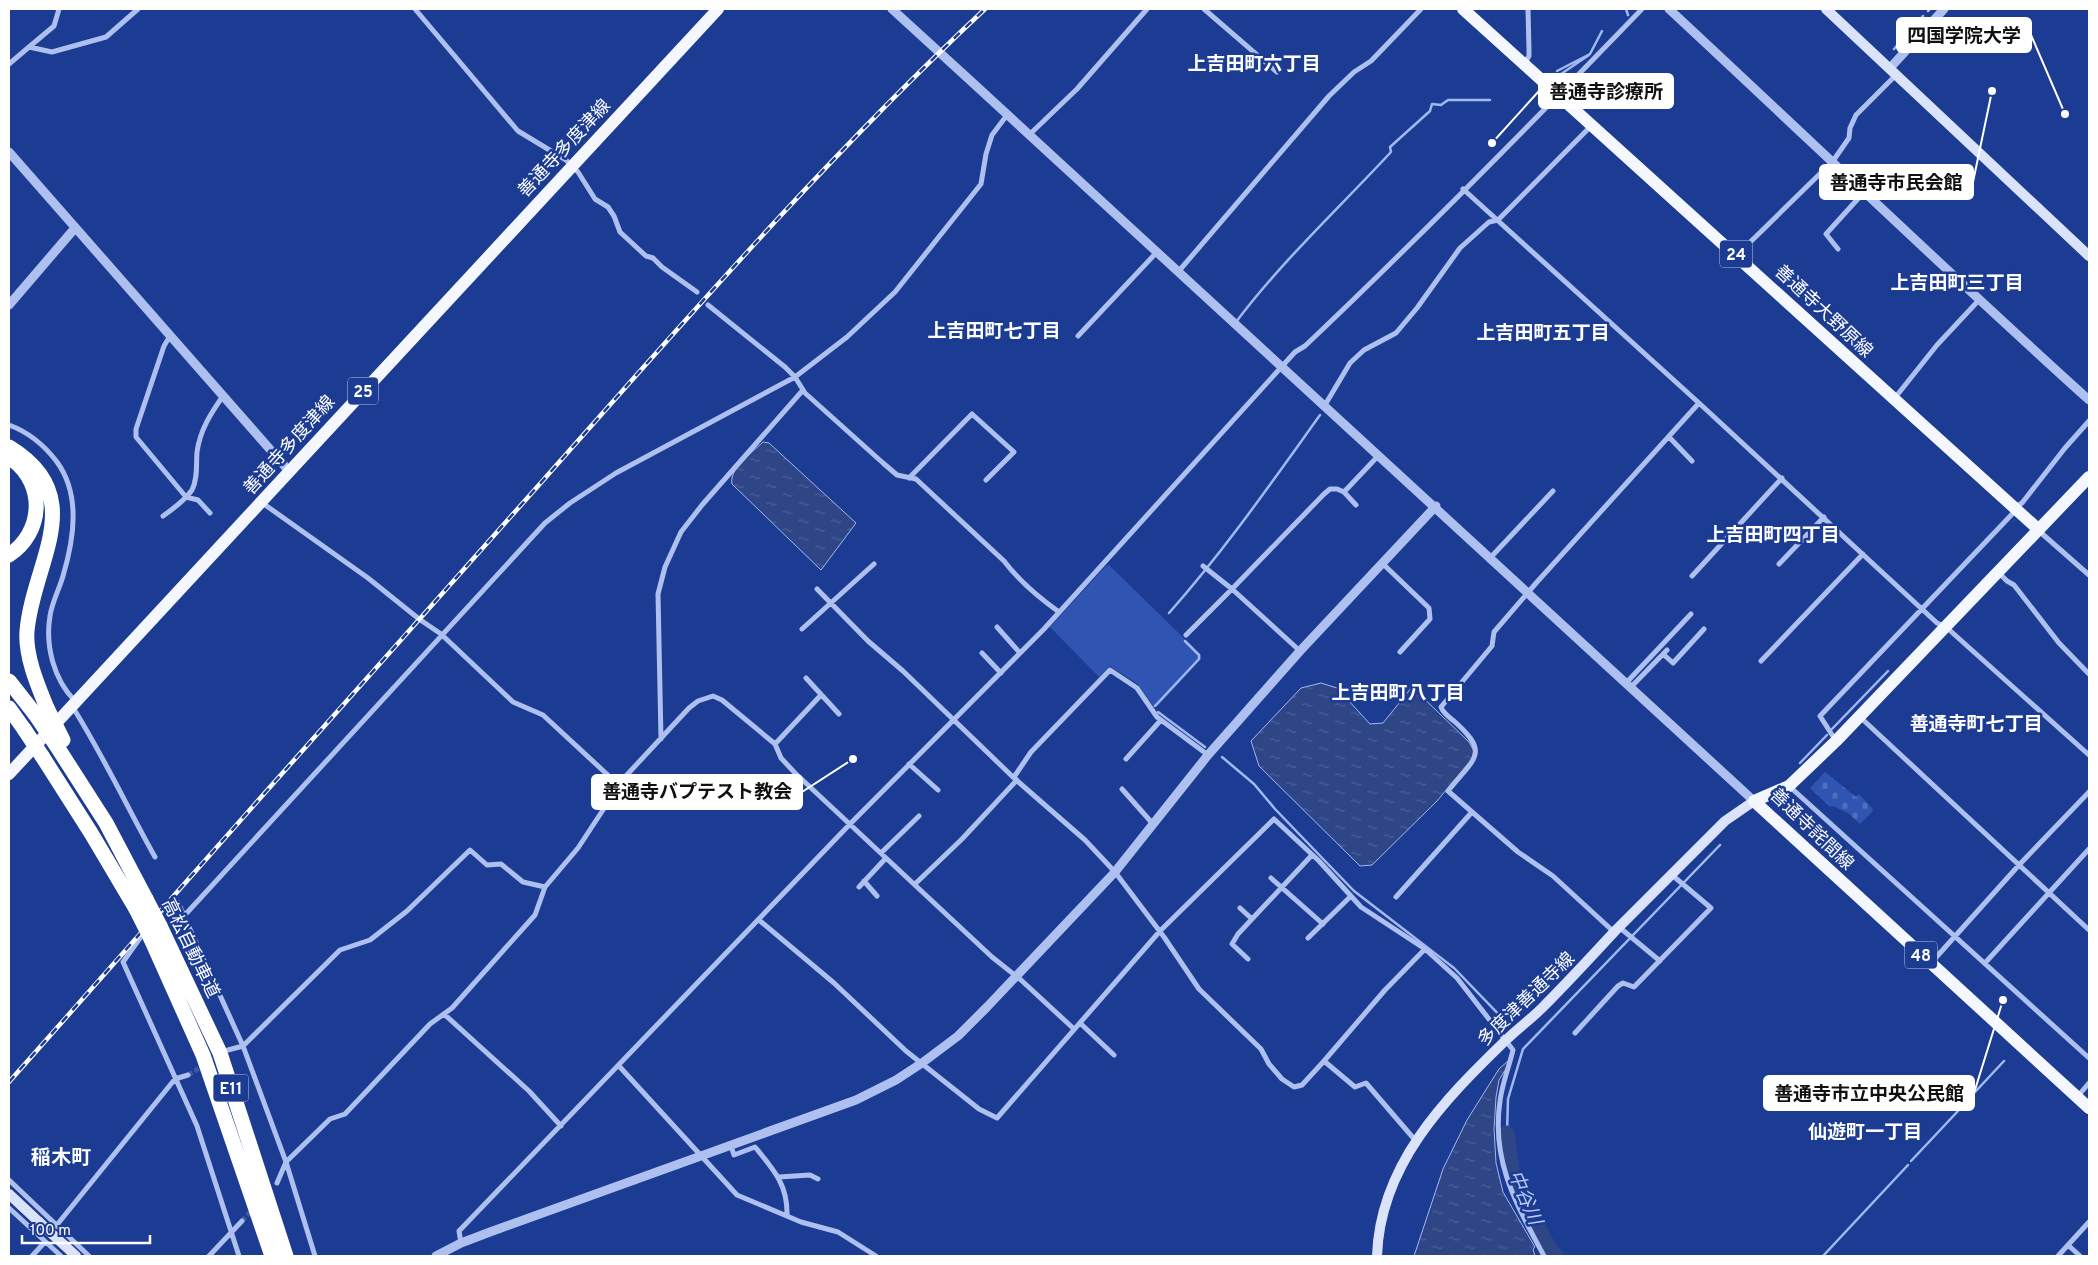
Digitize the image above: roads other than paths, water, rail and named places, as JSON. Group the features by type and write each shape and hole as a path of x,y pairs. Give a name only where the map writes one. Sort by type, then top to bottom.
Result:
{"highway":[{"path":"9,447 29,461 44,478 52,507 53,523 30,609 27,634 41,711"},
{"path":"9,457 27,474 33,486 37,510 31,532 22,544 9,555"},
{"path":"9,681 41,711"},
{"name":"高松自動車道","path":"9,708 16,730 38,759 126,891 141,904 160,926 220,1053 286,1256"},
{"name":"高松自動車道","path":"41,711 106,823 141,904 151,939 203,1055 272,1256"}],"main road":[{"name":"善通寺多度津線","path":"9,773 718,9"},
{"name":"善通寺大野原線","path":"1463,9 2039,530"},
{"path":"1826,9 2089,256"},
{"path":"2039,530 2089,477"},
{"name":"善通寺詫間線","path":"2039,530 1860,717 1789,786 1754,801 2089,1108"},
{"name":"多度津善通寺線","path":"1378,1256 1378,1237 1382,1217 1402,1164 1415,1140 1438,1111 1506,1039 1541,1009 1617,930 1676,878 1725,821 1754,801"},
{"path":"11,1192 39,1222 76,1256"}],"street":[{"path":"9,64 54,26 60,9"},
{"path":"29,47 52,52 106,37 138,9"},
{"path":"415,9 518,131 566,160 578,172 595,199 608,207 614,216 620,232 646,256 653,258 697,292"},
{"path":"892,9 1156,253 1436,506 1754,801"},
{"path":"1028,135 1077,89 1147,9"},
{"path":"1204,9 1277,72"},
{"path":"1178,272 1329,96 1354,72 1371,61 1421,9"},
{"path":"1525,64 1529,56 1528,9"},
{"path":"461,1243 459,1231 620,1066 850,824 1001,673 1059,612 1282,365 1354,299 1642,9"},
{"path":"1668,9 1833,161 1979,300 2089,400"},
{"path":"1737,255 1833,161 1849,138 1850,128 1856,115 1944,9"},
{"path":"184,916 441,634 545,523 570,503 616,473 795,377 846,337 895,292 982,184 986,154 992,136 1007,115"},
{"path":"1325,405 1350,363 1364,350 1396,333 1417,308 1460,248 1489,222 1498,220 1592,125"},
{"path":"9,152 289,471"},
{"path":"1463,189 1782,478 1937,623 1946,627 2089,754"},
{"path":"1838,249 1826,234 1865,191"},
{"path":"9,305 75,228"},
{"path":"1078,336 1156,253"},
{"path":"1894,399 1937,345 1979,300"},
{"path":"708,306 750,338 795,377 803,390 882,464 897,475 916,479 1004,561 1014,575 1031,591 1059,612"},
{"path":"170,336 164,346 136,429 136,437 186,497 198,500 210,513"},
{"path":"661,739 658,594 665,567 681,532 697,511 803,390"},
{"path":"163,516 186,497 196,479 200,434 223,396"},
{"path":"1660,961 1628,935 1617,930 1553,876 1518,852 1448,790 1474,759 1476,749 1470,736 1444,713 1441,707 1492,646 1494,632 1528,592 1700,403"},
{"path":"909,478 972,414 1014,452 986,480"},
{"path":"1836,741 1820,716 2015,508 2022,503 2065,448 2089,421"},
{"path":"9,425 29,436 52,455 61,468 69,486 73,506 72,534 63,576 50,617 48,636 56,673 155,857"},
{"path":"1669,437 1692,461"},
{"path":"1344,492 1379,454"},
{"path":"1692,576 1782,478"},
{"path":"1186,635 1330,488 1344,492 1356,505"},
{"path":"1491,558 1553,492"},
{"path":"261,502 368,578 441,634 513,702 543,715 611,778 616,780 624,778"},
{"path":"436,1256 461,1243 856,1100 922,1063 958,1036 1115,872 1208,755 1300,651 1436,506"},
{"path":"1779,564 1824,517"},
{"path":"2039,530 2089,575"},
{"path":"1762,661 1863,554"},
{"path":"1382,563 1429,608 1430,619 1400,652"},
{"path":"802,629 874,564"},
{"path":"1205,568 1232,589 1300,651"},
{"path":"1998,572 2014,585 2059,643 2089,674"},
{"path":"817,590 868,641 955,719 1015,779 1061,818 1115,872 1160,931 1199,989 1253,1040 1282,1079 1294,1087 1302,1085 1385,990 1425,949"},
{"path":"1629,685 1691,614"},
{"path":"997,627 1020,653"},
{"path":"1629,685 1665,652 1673,663 1704,629"},
{"path":"982,652 1001,673"},
{"path":"914,884 962,839 1015,779 1031,752 1110,670 1137,688 1156,717 1208,755"},
{"path":"806,678 838,714"},
{"path":"775,744 822,695"},
{"path":"277,1183 286,1162 330,1119 345,1114 430,1024 452,1008 535,915 545,887 578,848 624,778 690,708 698,702 713,696 722,700 775,744 781,758 794,773 992,957 1016,976 1074,1029"},
{"path":"1860,717 2089,930"},
{"path":"1126,759 1161,720"},
{"path":"910,764 938,790"},
{"path":"1789,786 2089,1058"},
{"path":"1122,789 1153,824"},
{"path":"1930,963 2019,865 2089,792"},
{"path":"1396,897 1472,812"},
{"path":"880,853 919,816"},
{"path":"759,920 834,982 906,1051 978,1108 996,1118 1160,931 1274,818 1361,907 1425,949 1457,978 1513,1050 1500,1101 1498,1124 1502,1166 1515,1201 1544,1256"},
{"path":"1985,963 2050,894 2089,849"},
{"path":"228,1050 243,1046 340,950 370,940 407,911 470,850 487,864 501,864 523,882 545,887"},
{"path":"1248,959 1232,944 1238,934 1312,855"},
{"path":"859,887 886,858"},
{"path":"1271,878 1323,924"},
{"path":"1575,1033 1618,986 1623,983 1634,987 1711,908 1676,878"},
{"path":"864,882 877,896"},
{"path":"1308,938 1351,896"},
{"path":"239,1256 197,1126 123,962 150,923 167,904 178,902 243,1046 286,1162 315,1256"},
{"path":"1240,908 1252,919"},
{"path":"444,1014 529,1091 561,1126"},
{"path":"1080,1023 1114,1055"},
{"path":"1324,1061 1355,1087 1366,1083 1415,1140"},
{"path":"620,1066 737,1195 787,1216 838,1232 876,1256"},
{"path":"56,1226 175,1079 188,1075"},
{"path":"2077,1097 2089,1083"},
{"path":"731,1146 734,1155 756,1147 779,1177 784,1191 787,1216"},
{"path":"779,1177 810,1175 818,1179"},
{"path":"9,1180 11,1192 56,1226 89,1256"},
{"path":"9,1208 61,1256"},
{"path":"209,1256 242,1221"},
{"path":"2058,1256 2089,1222"},
{"path":"32,1256 45,1242"},
{"path":"2068,1245 2080,1256"}],"water":[{"path":"763,442 769,443 856,523 821,570 732,484 734,472"},
{"path":"1321,683 1337,688 1370,724 1383,723 1412,687 1469,742 1474,751 1472,759 1437,801 1372,865 1360,866 1259,766 1251,741 1301,688"},
{"path":"1508,1061 1507,1067 1499,1080 1496,1097 1494,1129 1496,1163 1503,1192 1535,1247 1533,1249 1535,1256 1414,1256 1443,1169 1467,1120 1499,1069"}],"waterway":[{"path":"1626,9 1628,15"},
{"path":"1894,49 1923,16"},
{"path":"1557,71 1590,54 1602,31"},
{"path":"1561,74 1589,55"},
{"path":"1236,322 1292,256 1391,152 1390,147 1430,111 1432,104 1441,105 1448,100 1490,100"},
{"path":"1169,613 1228,541 1320,415"},
{"path":"1155,706 1199,659 1199,655 1185,641"},
{"path":"1832,729 1888,671"},
{"path":"1158,712 1205,747"},
{"path":"1800,763 1827,735"},
{"path":"1222,757 1254,784 1275,809 1354,891 1454,968 1508,1024"},
{"path":"1507,1133 1508,1099 1523,1049 1720,845"},
{"path":"1961,1107 2004,1061"},
{"path":"1911,1161 1958,1111"},
{"name":"中谷川","path":"1507,1133 1513,1177 1548,1246 1557,1256"},
{"path":"1823,1256 1908,1165"}],"tunnel":[{"path":"188,1075 219,1056"},
{"path":"242,1221 254,1208"}],"railway":[{"path":"9,1082 706,297 871,121 985,9"}],"place":[{"name":"善通寺市民会館","path":"1992,91"},
{"name":"四国学院大学","path":"2065,114"},
{"name":"善通寺診療所","path":"1492,143"},
{"name":"善通寺バプテスト教会","path":"853,759"},
{"name":"善通寺市立中央公民館","path":"2003,1000"}],"district":[{"name":"上吉田町六丁目","path":"1254,63"},
{"name":"上吉田町三丁目","path":"1957,282"},
{"name":"上吉田町七丁目","path":"994,330"},
{"name":"上吉田町五丁目","path":"1543,332"},
{"name":"上吉田町四丁目","path":"1773,534"},
{"name":"上吉田町八丁目","path":"1398,692"},
{"name":"善通寺町七丁目","path":"1976,723"},
{"name":"仙遊町一丁目","path":"1865,1131"},
{"name":"稲木町","path":"61,1157"}]}
